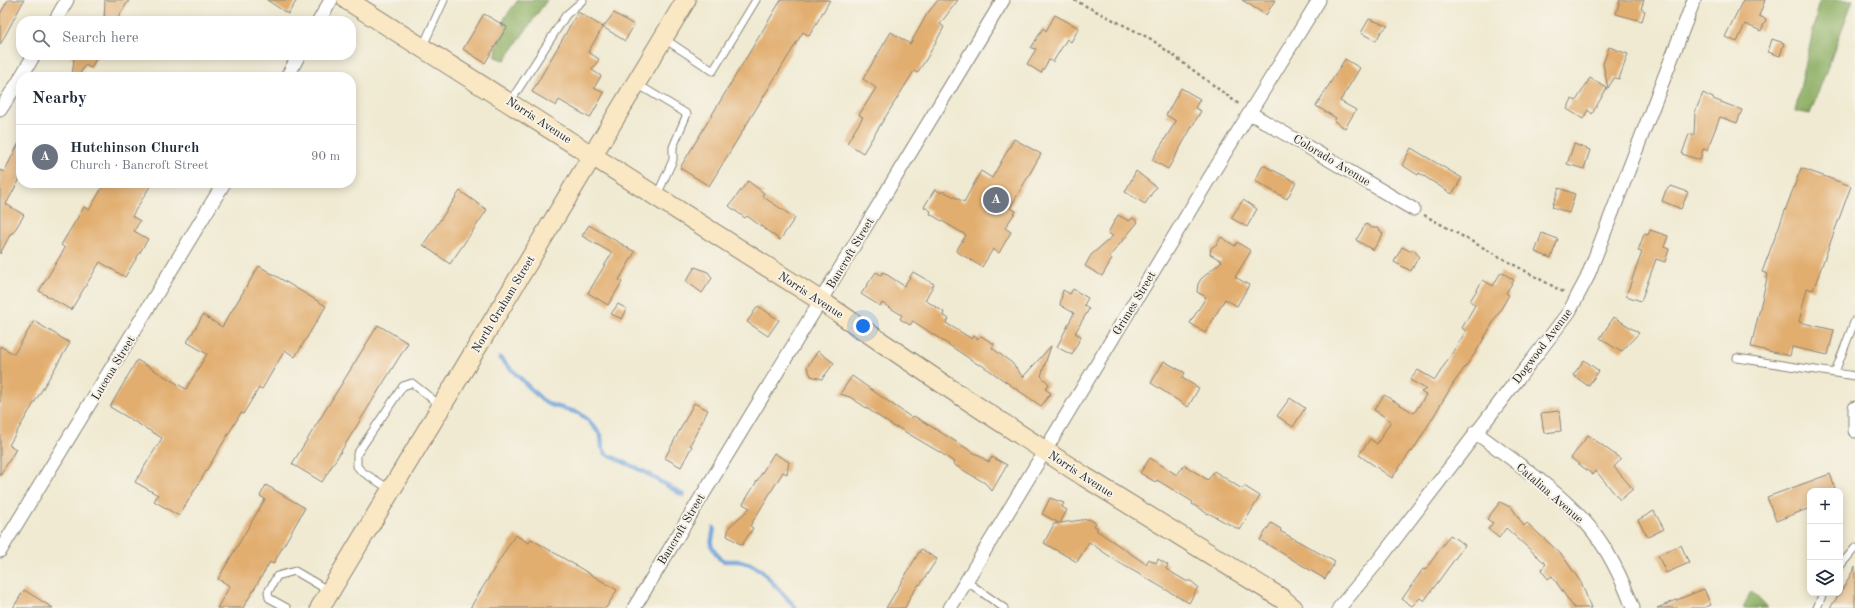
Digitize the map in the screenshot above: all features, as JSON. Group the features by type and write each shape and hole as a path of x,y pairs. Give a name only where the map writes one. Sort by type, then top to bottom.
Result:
{"street":[{"path":"58,16 67,0"},
{"path":"322,16 331,0"},
{"name":"Norris Avenue","path":"347,0 592,154 821,301 1045,451 1281,598 1293,608"},
{"name":"North Graham Street","path":"320,608 686,0"},
{"name":"Bancroft Street","path":"634,608 1003,0"},
{"name":"Grimes Street","path":"952,607 966,581 1319,0"},
{"name":"Dogwood Avenue","path":"1339,608 1380,560 1476,432 1563,321 1576,299 1587,278 1650,118 1694,0"},
{"path":"24,72 31,60"},
{"path":"289,72 296,60"},
{"path":"0,110 16,85"},
{"name":"Colorado Avenue","path":"1250,113 1413,209"},
{"name":"Lucena Street","path":"0,551 221,188"},
{"path":"1855,408 1855,431"},
{"name":"Catalina Avenue","path":"1476,432 1576,513 1592,531 1609,557 1626,590 1633,608"}],"lane":[{"path":"422,48 444,0"},
{"path":"510,102 566,15 583,0"},
{"path":"663,38 713,71 756,0"},
{"path":"635,83 687,114 673,147 673,160 657,196"},
{"path":"1835,372 1855,320"},
{"path":"1738,358 1855,376"},
{"path":"391,490 360,471 357,466 357,454 403,386 412,383 441,406"},
{"path":"1843,562 1855,548"},
{"path":"287,608 269,598 268,592 277,576 295,571 330,592"},
{"path":"966,581 1004,608"},
{"path":"1817,608 1821,596"}],"path":[{"path":"1074,0 1151,39 1250,113"},
{"path":"1413,209 1576,299"}],"green space":[{"path":"518,0 547,0 505,60 495,57 505,17"},
{"path":"1820,0 1853,0 1810,114 1795,111"},
{"path":"1751,591 1768,608 1743,608"}],"building":[{"path":"8,0 24,0 0,45 0,14"},
{"path":"105,0 129,0 119,16 104,16"},
{"path":"267,0 297,0 288,14"},
{"path":"781,0 830,0 809,36 803,32 709,186 680,168"},
{"path":"938,0 958,0 940,24 944,27 927,58 917,73 914,71 863,153 847,143 863,117 859,115 876,88 863,79 891,32 910,44 927,14"},
{"path":"1242,0 1275,0 1266,15"},
{"path":"1620,0 1644,0 1641,9 1645,11 1642,21 1616,14"},
{"path":"1743,0 1765,0 1759,16 1766,19 1761,31 1745,24 1737,42 1725,37"},
{"path":"578,12 603,27 588,52 599,59 592,70 601,76 594,88 604,93 590,118 559,100 556,106 532,92"},
{"path":"614,13 634,25 625,41 603,27"},
{"path":"484,14 507,27 485,63 463,49"},
{"path":"1055,15 1079,28 1071,42 1067,39 1053,62 1049,60 1041,73 1027,64 1036,49 1031,48 1043,28 1046,31"},
{"path":"1369,19 1388,26 1381,32 1376,41 1361,33"},
{"path":"1772,39 1784,43 1780,56 1768,52"},
{"path":"1609,47 1628,54 1619,79 1614,78 1608,88 1603,64"},
{"path":"1345,59 1360,68 1340,101 1356,110 1345,128 1334,121 1336,118 1316,106"},
{"path":"74,60 95,60 91,68 85,65 81,72 73,72"},
{"path":"1590,78 1607,88 1592,114 1588,110 1583,119 1567,109 1572,99 1576,101"},
{"path":"1181,88 1200,99 1195,108 1201,111 1168,169 1152,160 1176,121 1166,115"},
{"path":"1703,93 1713,99 1742,110 1737,123 1720,117 1707,150 1703,149 1700,160 1682,154 1689,134 1694,136 1695,112"},
{"path":"1014,139 1041,154 1010,208 1016,211 1005,228 1011,232 999,253 993,249 982,267 956,251 966,235 930,214 931,211 924,207 935,189 941,193 943,191 964,202 981,171 992,178"},
{"path":"1574,144 1590,150 1584,169 1567,164"},
{"path":"1411,148 1462,178 1452,194 1419,173 1418,175 1402,165"},
{"path":"16,149 16,186 6,204 24,215 13,233 11,233 0,254 0,170 4,172"},
{"path":"1263,165 1296,182 1287,199 1255,181"},
{"path":"1801,168 1851,186 1813,290 1807,288 1799,322 1834,330 1828,355 1792,347 1790,356 1751,347 1768,274 1762,272"},
{"path":"1136,171 1156,187 1145,204 1125,192"},
{"path":"748,181 764,193 762,196 795,218 780,240 747,216 745,218 729,206"},
{"path":"1671,186 1688,192 1681,209 1662,201 1666,190"},
{"path":"102,188 149,188 132,216 140,221 134,231 148,239 125,277 100,262 71,310 39,291 65,248 61,245 84,207 89,210"},
{"path":"1559,188 1575,194 1569,213 1552,207"},
{"path":"460,191 487,210 450,264 423,245"},
{"path":"1243,200 1257,209 1247,227 1231,218"},
{"path":"1118,215 1129,221 1133,218 1138,222 1109,257 1112,259 1102,276 1085,266 1091,255 1113,236 1108,233"},
{"path":"1366,224 1372,228 1378,228 1383,234 1373,250 1356,240"},
{"path":"589,225 635,252 619,280 622,282 608,305 588,293 612,253 582,236"},
{"path":"1650,230 1668,236 1664,247 1669,249 1665,262 1656,259 1641,301 1626,296 1642,252 1638,251 1644,234 1648,235"},
{"path":"1542,233 1558,239 1551,258 1535,252"},
{"path":"1221,237 1235,246 1237,242 1251,251 1235,277 1249,285 1237,306 1225,299 1205,333 1190,323 1206,297 1197,292 1198,284 1201,279 1222,261 1210,254 1211,248 1217,244"},
{"path":"1402,247 1410,251 1414,250 1419,256 1411,271 1394,262"},
{"path":"259,266 326,306 295,357 285,350 262,389 259,388 243,414 241,413 179,516 154,501 158,495 135,482 162,438 110,407 137,360 186,389 207,354 187,342 203,315 222,327"},
{"path":"695,267 708,272 712,278 702,293 686,281"},
{"path":"876,272 881,275 883,272 904,286 913,272 934,284 925,300 944,312 943,315 949,319 946,323 972,339 974,336 978,339 981,336 994,344 992,348 1012,363 1023,377 1051,346 1041,376 1049,384 1045,389 1051,393 1041,406 980,364 979,365 913,321 910,325 900,319 902,315 882,303 880,306 861,294"},
{"path":"1501,272 1514,280 1506,293 1509,295 1476,352 1453,384 1412,452 1411,451 1392,478 1359,455 1370,439 1377,444 1391,421 1374,410 1384,395 1414,413 1426,395 1421,392 1426,389 1410,380 1418,370 1435,380 1466,331 1462,328 1475,305 1470,301 1483,280 1493,286"},
{"path":"1073,289 1088,298 1084,305 1089,309 1075,333 1081,336 1072,355 1057,347 1074,313 1060,305 1063,290 1070,294"},
{"path":"618,304 627,309 622,319 611,314"},
{"path":"758,306 779,320 768,336 747,322"},
{"path":"1614,317 1639,333 1621,352 1600,338"},
{"path":"34,321 70,343 9,445 16,449 0,476 0,346 14,354"},
{"path":"378,325 408,343 322,482 292,464"},
{"path":"818,351 834,363 822,379 811,376 807,367"},
{"path":"1584,360 1599,371 1588,386 1573,375"},
{"path":"1164,361 1185,373 1182,378 1199,388 1188,407 1151,383"},
{"path":"852,376 912,418 914,416 989,462 992,457 1007,465 992,491 985,483 953,464 954,462 941,453 897,427 896,428 850,397 840,394"},
{"path":"1290,398 1305,408 1293,427 1277,416"},
{"path":"694,403 708,410 690,445 692,446 681,467 665,458"},
{"path":"1559,411 1561,431 1544,433 1541,413"},
{"path":"1588,435 1621,459 1614,467 1633,489 1620,500 1596,471 1593,475 1571,458"},
{"path":"774,453 789,462 787,474 783,472 750,526 753,528 742,545 727,536 729,527 750,508 743,504"},
{"path":"1150,458 1177,475 1184,465 1208,480 1214,471 1242,489 1244,486 1260,496 1240,530 1208,514 1192,504 1193,502 1157,480 1156,482 1140,473"},
{"path":"1830,474 1835,488 1807,488 1807,509 1776,521 1767,497"},
{"path":"266,485 305,508 273,564 270,562 243,608 217,608 230,586 218,579 265,499 260,496"},
{"path":"1050,498 1064,503 1062,507 1067,510 1060,523 1089,519 1096,523 1094,526 1098,528 1096,530 1146,564 1149,559 1156,563 1158,559 1168,565 1166,569 1186,581 1191,581 1198,587 1189,603 1118,562 1089,542 1077,562 1044,543 1054,524 1059,523 1042,514"},
{"path":"1500,502 1512,508 1524,526 1527,523 1562,555 1582,584 1591,608 1574,608 1552,576 1548,579 1541,570 1546,564 1506,528 1499,538 1488,529 1493,523 1487,519"},
{"path":"1654,511 1664,529 1648,537 1638,520"},
{"path":"1271,523 1281,529 1280,531 1335,562 1325,579 1260,540"},
{"path":"515,535 529,543 531,539 617,590 606,608 470,608"},
{"path":"1450,535 1465,545 1424,601 1420,598 1412,606 1402,599"},
{"path":"1681,545 1689,563 1666,573 1658,555"},
{"path":"921,549 937,559 920,585 919,584 910,597 905,608 886,608"},
{"path":"1855,567 1855,608 1830,608 1838,596 1843,596 1843,588"},
{"path":"1704,589 1711,605 1703,608 1657,608"},
{"path":"24,590 53,608 13,608"}],"waterway":[{"path":"500,358 542,400 551,405 579,413 588,420 601,435 602,447 606,454 643,471 683,495"},
{"path":"714,528 711,545 719,558 724,561 740,561 750,564 762,571 796,608"}],"place":[{"name":"Hutchinson Church","path":"996,200"}]}
